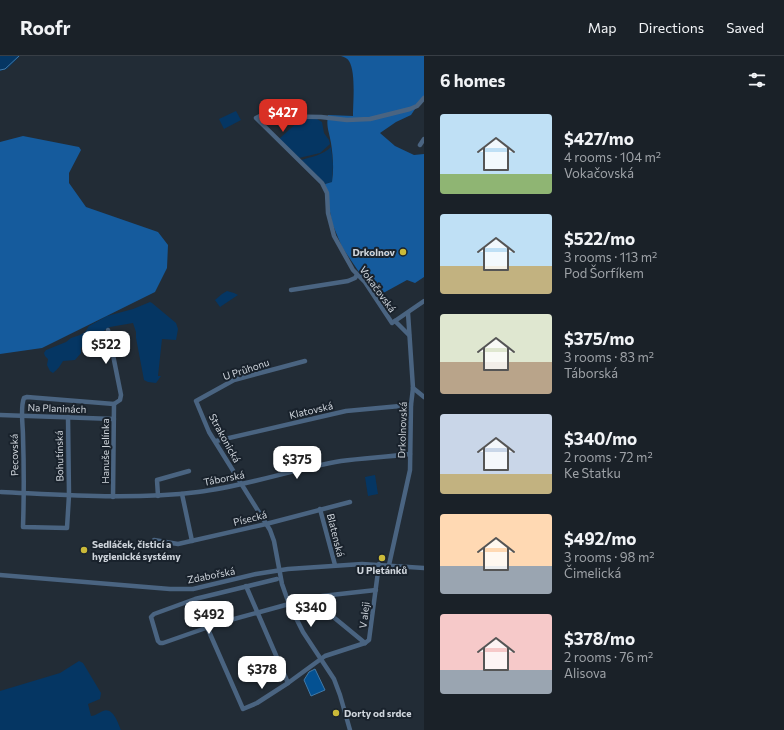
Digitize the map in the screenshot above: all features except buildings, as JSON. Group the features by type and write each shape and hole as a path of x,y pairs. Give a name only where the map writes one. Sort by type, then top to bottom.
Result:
{"street":[{"name":"Vokačovská","path":"409,335 394,322 365,282 353,270 334,236 328,213 327,193 318,178 256,118 260,116 322,117 347,120 370,119 410,109 417,106 424,98"},
{"path":"420,145 424,139"},
{"path":"291,290 348,281 355,278 357,275"},
{"path":"408,314 422,302"},
{"name":"Vokačovská","path":"394,322 408,314"},
{"name":"Drkolnovská","path":"389,565 410,470 411,405 414,388 408,314"},
{"name":"Hanuše Jelínka","path":"108,330 121,396 120,400 114,404 114,497"},
{"name":"U Průhonu","path":"196,401 234,380 305,361"},
{"path":"414,388 424,397"},
{"name":"Pecovská","path":"24,493 23,401 27,397 114,404"},
{"name":"Strakonická","path":"196,401 204,422 266,524 274,541 282,584 289,604 304,632 334,679 350,730"},
{"name":"Klatovská","path":"216,441 346,411 411,405"},
{"name":"Na Planinách","path":"0,415 114,419"},
{"name":"Bohutínská","path":"68,417 69,495"},
{"name":"Táborská","path":"1,492 114,497 182,494 241,484 341,462 410,454"},
{"name":"Táborská","path":"158,496 157,480 189,472"},
{"path":"24,493 23,527 67,528 69,495"},
{"path":"182,494 192,541"},
{"name":"Písecká","path":"154,540 178,544 266,524 350,502"},
{"name":"Blatenská","path":"320,510 335,565"},
{"name":"Zdabořská","path":"0,575 193,589 280,570 335,565 379,564 424,568"},
{"name":"V aleji","path":"207,627 243,709 257,703 288,683 325,656 366,643 370,636 379,564"},
{"name":"Zdabořská","path":"207,627 160,643 158,641 151,617 154,614 195,599 277,579"},
{"path":"246,586 288,683"},
{"path":"366,643 320,606 318,600 322,596 376,590"},
{"path":"207,627 289,604"}],"shaded area":[{"path":"0,56 20,56 7,69 0,71"},
{"path":"341,56 424,56 424,98 411,115 396,122 380,133 395,146 414,155 424,154 424,277 415,283 407,280 376,297 342,247 332,223 325,184 332,182 333,172 331,143 327,119 328,115 353,116 353,72 349,61"},
{"path":"236,111 241,120 224,129 219,119"},
{"path":"301,119 317,119 322,122 324,133 330,144 320,153 299,158 279,139"},
{"path":"23,136 79,147 81,150 69,173 69,183 86,207 158,232 168,245 167,268 155,292 42,348 0,354 0,142"},
{"path":"331,147 333,164 332,182 324,184 301,160 321,154"},
{"path":"227,291 238,295 220,307 215,300"},
{"path":"150,302 176,323 178,329 176,340 162,339 158,376 161,376 156,383 144,380 136,332 133,323 106,329 101,334 101,341 98,344 88,344 83,346 81,348 81,353 75,360 63,361 53,373 50,371 47,365 48,359 44,353 46,350 80,335 85,332 89,326 107,316 133,309"},
{"path":"375,475 378,494 368,496 365,477"},
{"path":"79,661 83,663 101,693 100,699 88,704 91,716 103,711 110,711 115,716 121,730 0,730 0,691 60,673"},
{"path":"315,669 325,690 311,696 304,680 309,672"}],"waterway":[{"path":"0,70 5,69 19,56"}],"place":[{"name":"Drkolnov","path":"403,252"},
{"name":"Sedláček, čisticí a hygienické systémy","path":"84,550"},
{"name":"U Pletánků","path":"382,558"},
{"name":"Dorty od srdce","path":"336,713"}]}
